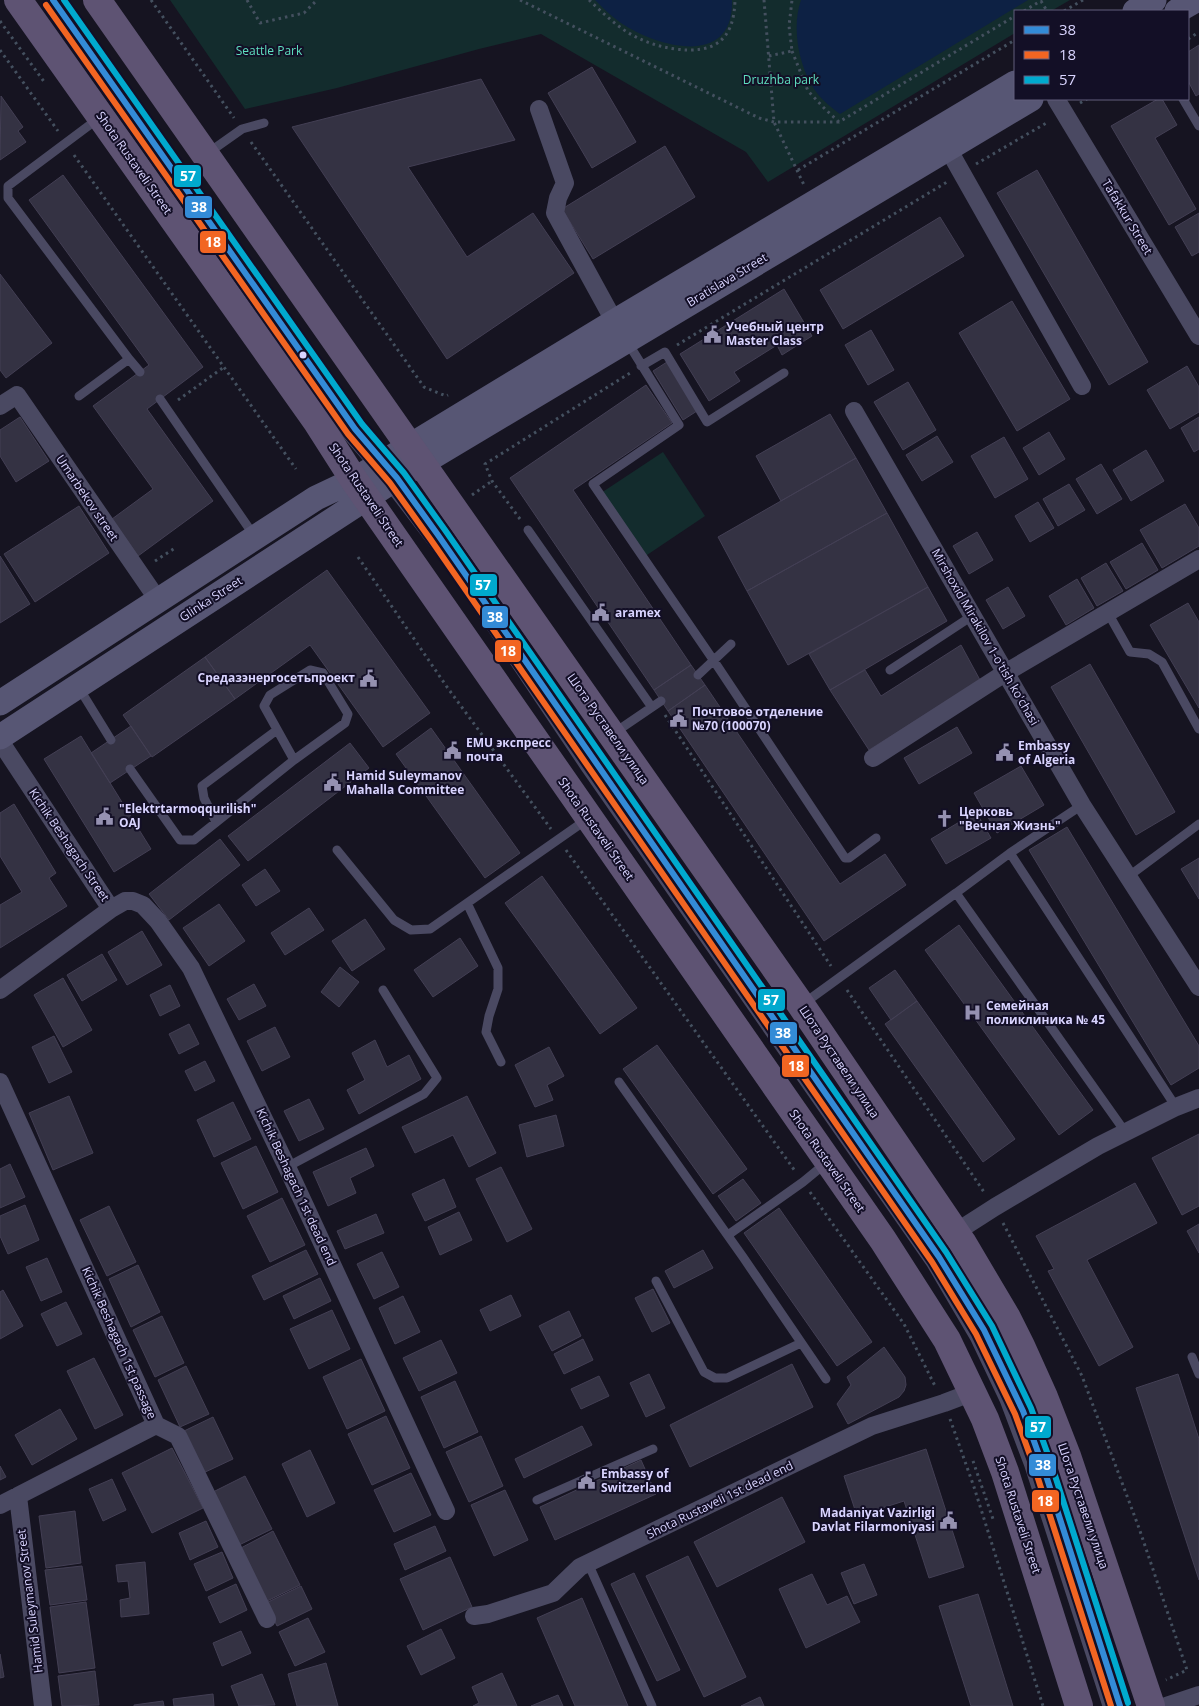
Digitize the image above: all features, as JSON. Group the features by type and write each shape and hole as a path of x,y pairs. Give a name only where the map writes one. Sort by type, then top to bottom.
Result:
{"main road":[{"name":"Shota Rustaveli Street","path":"18,0 317,422 377,478 588,818 828,1161 932,1315 956,1357 985,1419 1004,1472 1079,1706"},
{"path":"97,0 417,454"},
{"path":"1137,10 1154,0"},
{"path":"1179,10 1196,0"},
{"name":"Bratislava Street","path":"417,454 943,139 1014,84"},
{"name":"Bratislava Street","path":"620,331 814,202 943,139 1030,100"},
{"name":"Glinka Street","path":"0,737 77,686 377,478 417,454"},
{"name":"Шота Руставели улица","path":"417,454 460,520 801,1005 956,1232 1007,1318 1044,1397 1067,1456 1151,1706"},
{"name":"Glinka Street","path":"0,703 316,498 377,478"}],"street":[{"name":"Tafakkur Street","path":"1060,106 1199,336"},
{"path":"539,108 565,183 558,198 555,213 620,331"},
{"path":"943,139 1082,386"},
{"name":"Umarbekov street","path":"0,405 17,395 158,600"},
{"name":"Mirshoxid Mirakilov 1-o'tish ko'chasi","path":"854,411 1082,804 1199,987"},
{"path":"873,758 1005,673 1199,559"},
{"name":"Kichik Beshagach Street","path":"0,741 111,909 0,990"},
{"name":"Kichik Beshagach 1st dead end","path":"111,909 125,901 133,901 143,905 151,912 191,968 287,1167 446,1511"},
{"name":"Kichik Beshagach 1st passage","path":"0,1082 156,1425 178,1436 267,1619"},
{"path":"956,1232 994,1207 1098,1146 1176,1107 1199,1098"},
{"name":"Shota Rustaveli 1st dead end","path":"474,1616 488,1614 553,1592 588,1563 872,1426 973,1392"},
{"path":"0,1505 156,1425"},
{"name":"Hamid Suleymanov Street","path":"18,1496 42,1706"},
{"path":"1166,1706 1199,1695"}],"lane":[{"path":"46,0 377,478 448,562 586,770 931,1264 991,1370 1029,1466 1107,1706"},
{"path":"53,0 355,429 377,478 444,543 905,1208 970,1305 998,1357 1023,1411 1043,1466 1120,1706"},
{"path":"1184,100 1199,126"},
{"path":"101,117 8,186 8,198 140,372"},
{"path":"206,155 242,129 264,123"},
{"path":"620,331 679,424 593,484 845,858 849,858 876,838"},
{"path":"641,366 665,352 707,422 784,374"},
{"path":"79,396 129,359"},
{"path":"160,399 255,537"},
{"path":"528,530 651,706"},
{"path":"1108,613 1130,652 1150,654 1162,662 1199,729"},
{"path":"890,670 972,616"},
{"path":"698,675 731,644"},
{"path":"130,769 180,840 194,840 294,760 345,723 348,714 323,673 310,670 270,695 264,706 294,760"},
{"path":"77,686 111,740"},
{"path":"612,734 661,700"},
{"path":"216,822 204,798 202,786 277,730"},
{"path":"801,1005 956,894 1010,852 1082,804"},
{"path":"336,850 394,920 411,930 430,928 588,818"},
{"path":"1128,876 1199,824"},
{"path":"1010,852 1176,1107"},
{"path":"956,894 1126,1133"},
{"path":"467,903 498,968 498,989 486,1032 500,1062"},
{"path":"287,1167 424,1094 437,1078 383,990"},
{"path":"619,1082 728,1235 826,1379"},
{"path":"728,1235 828,1161"},
{"path":"656,1281 704,1372 715,1378 727,1378 801,1343"},
{"path":"1192,1357 1199,1374"},
{"path":"537,1500 652,1449"},
{"path":"588,1563 652,1706"}],"path":[{"path":"151,0 424,387 446,396"},
{"path":"247,0 260,22 304,13 317,0"},
{"path":"520,0 759,118 774,122 839,122 1014,17"},
{"path":"589,0 614,23 635,36 652,44 688,50 705,49 718,43 730,26 735,0"},
{"path":"764,0 774,122 814,202"},
{"path":"792,0 789,26 792,51 808,91 839,122"},
{"path":"1026,10 1041,0"},
{"path":"1066,10 1083,0"},
{"path":"798,170 1014,41"},
{"path":"0,50 296,469"},
{"path":"769,56 792,51"},
{"path":"665,352 962,173 1060,106 1083,100"},
{"path":"166,408 224,367"},
{"path":"470,496 492,481"},
{"path":"155,561 175,548"},
{"path":"358,557 447,687 904,1324 944,1403 974,1487 1043,1706"},
{"path":"1164,1680 1187,1670"}],"green space":[{"name":"Druzhba park","path":"170,0 1070,0 1053,10 1014,10 1014,34 768,182 746,152 541,34 337,88 245,109"},
{"path":"663,452 705,516 644,557 601,493"}],"water":[{"path":"595,0 732,0 729,22 721,36 707,44 691,46 672,44 636,32 617,20"},
{"path":"801,0 1028,0 840,114 817,93 801,60 797,23"}],"building":[{"path":"1199,45 1199,94 1196,96 1189,83 1189,51"},
{"path":"592,67 636,142 592,168 548,93"},
{"path":"481,79 515,140 408,167 467,257 533,213 574,273 447,359 292,127"},
{"path":"1,96 23,127 18,131 26,142 0,160"},
{"path":"1156,100 1163,100 1177,125 1155,138 1196,209 1169,225 1111,126"},
{"path":"665,146 695,197 593,259 562,209"},
{"path":"1037,170 1148,362 1109,385 997,193"},
{"path":"63,175 203,367 147,409 213,501 138,556 112,519 153,489 93,406 149,365 29,200"},
{"path":"1199,213 1199,252 1192,256 1175,227"},
{"path":"940,217 964,256 843,329 820,290"},
{"path":"0,274 52,343 6,378 0,370"},
{"path":"784,289 812,336 782,355 777,345 734,372 740,381 709,401 680,354"},
{"path":"1012,301 1070,399 1017,431 959,333"},
{"path":"871,330 894,370 868,385 845,345"},
{"path":"667,362 697,411 683,420 653,371"},
{"path":"1187,366 1199,387 1199,412 1170,429 1147,390"},
{"path":"908,382 936,430 903,450 874,402"},
{"path":"646,385 672,423 573,490 691,665 654,690 510,478"},
{"path":"830,414 856,458 781,501 756,456"},
{"path":"20,417 49,461 16,482 0,456 0,430"},
{"path":"1199,417 1199,449 1194,452 1181,428"},
{"path":"1049,432 1065,459 1039,475 1023,448"},
{"path":"937,436 953,462 922,481 906,455"},
{"path":"1004,437 1028,479 995,498 971,456"},
{"path":"1146,450 1164,481 1131,501 1113,470"},
{"path":"856,458 887,513 747,591 718,537"},
{"path":"1101,464 1122,499 1097,514 1076,479"},
{"path":"1069,484 1085,510 1058,526 1043,499"},
{"path":"1038,502 1054,528 1030,542 1015,516"},
{"path":"1185,504 1199,528 1199,546 1162,568 1140,530"},
{"path":"79,506 109,553 35,602 4,554"},
{"path":"887,513 928,587 788,665 747,591"},
{"path":"977,532 993,560 969,574 953,546"},
{"path":"1142,543 1158,570 1126,589 1110,562"},
{"path":"0,556 30,604 0,623"},
{"path":"1106,563 1123,591 1097,606 1081,578"},
{"name":"Средазэнергосетьпроект","path":"327,570 430,713 383,747 310,645 235,699 205,657"},
{"path":"1077,579 1094,608 1066,625 1049,596"},
{"path":"928,587 947,621 830,690 809,654"},
{"path":"1008,587 1025,616 1003,629 986,600"},
{"path":"1188,603 1199,622 1199,708 1150,625"},
{"path":"961,645 980,680 869,750 830,690 865,670 881,696"},
{"path":"205,657 235,699 152,757 123,715"},
{"path":"1090,664 1175,812 1136,835 1051,687"},
{"path":"691,665 705,685 668,711 654,690"},
{"path":"705,685 840,884 885,854 906,885 824,941 668,711"},
{"path":"131,726 151,756 110,783 91,753"},
{"path":"957,727 972,753 919,784 904,758"},
{"path":"431,728 520,853 485,878 396,754"},
{"name":"\"Elektrtarmoqqurilish\" OAJ","path":"81,736 151,849 114,872 44,759"},
{"path":"350,743 369,768 248,861 228,836"},
{"path":"1021,766 1044,805 997,833 974,793"},
{"path":"14,804 56,873 49,878 67,906 0,948 0,905 22,892 0,856 0,813"},
{"path":"976,812 991,838 946,864 931,839"},
{"path":"1067,827 1199,1046 1199,1068 1171,1085 1029,850"},
{"path":"220,839 240,865 169,920 149,894"},
{"path":"1199,858 1199,899 1181,869"},
{"path":"265,869 280,891 256,906 242,885"},
{"path":"542,876 637,1008 600,1034 505,903"},
{"path":"219,904 245,941 209,966 183,928"},
{"path":"309,908 324,930 285,955 271,933"},
{"path":"365,919 385,949 352,971 332,941"},
{"path":"959,925 1093,1110 1059,1135 925,950"},
{"path":"142,931 162,965 127,985 108,952"},
{"path":"460,938 478,966 433,997 414,970"},
{"path":"102,954 117,980 82,1001 67,975"},
{"path":"340,967 359,982 339,1007 321,992"},
{"path":"895,970 917,1001 891,1020 869,988"},
{"path":"63,978 92,1030 63,1047 34,995"},
{"path":"254,984 266,1006 239,1020 227,999"},
{"path":"170,985 180,1006 160,1016 150,995"},
{"path":"917,1001 1015,1139 983,1162 885,1024"},
{"path":"189,1024 199,1044 179,1054 169,1034"},
{"path":"275,1027 290,1057 262,1071 247,1041"},
{"path":"54,1036 72,1072 49,1083 32,1047"},
{"path":"375,1040 387,1067 409,1055 421,1079 359,1114 347,1090 365,1080 352,1053"},
{"path":"657,1045 747,1169 713,1194 623,1069"},
{"path":"549,1047 564,1076 547,1085 553,1100 535,1107 515,1065"},
{"path":"205,1061 215,1081 195,1091 185,1071"},
{"path":"69,1096 93,1153 53,1170 29,1113"},
{"path":"467,1096 496,1153 469,1167 453,1135 415,1153 402,1127"},
{"path":"309,1099 324,1129 299,1141 284,1111"},
{"path":"233,1102 251,1139 214,1157 197,1120"},
{"path":"556,1115 564,1146 527,1157 519,1125"},
{"path":"1199,1134 1199,1206 1182,1215 1152,1158"},
{"path":"256,1146 278,1192 243,1209 221,1163"},
{"path":"366,1148 374,1166 350,1178 356,1193 328,1206 313,1172"},
{"path":"10,1164 25,1197 0,1208 0,1169"},
{"path":"501,1167 532,1229 507,1242 476,1179"},
{"path":"444,1179 456,1207 425,1221 412,1194"},
{"path":"743,1179 761,1203 736,1221 718,1196"},
{"path":"1135,1183 1157,1223 1087,1260 1133,1347 1099,1366 1048,1271 1054,1269 1036,1236"},
{"path":"282,1198 305,1245 270,1262 247,1216"},
{"path":"25,1205 39,1240 8,1254 0,1236 0,1216"},
{"path":"109,1206 136,1262 107,1276 80,1220"},
{"path":"779,1208 872,1342 837,1366 744,1233"},
{"path":"459,1212 472,1240 440,1255 428,1227"},
{"path":"376,1214 384,1233 345,1249 337,1231"},
{"path":"1199,1224 1199,1253 1187,1231"},
{"path":"306,1250 318,1274 264,1300 252,1276"},
{"path":"703,1250 713,1268 674,1288 665,1271"},
{"path":"382,1252 399,1287 374,1299 357,1264"},
{"path":"47,1258 62,1292 41,1301 26,1267"},
{"path":"138,1265 160,1312 131,1327 109,1279"},
{"path":"320,1278 331,1301 294,1319 283,1296"},
{"path":"653,1289 670,1323 652,1332 635,1298"},
{"path":"3,1290 23,1326 0,1339 0,1292"},
{"path":"511,1295 521,1316 490,1331 480,1310"},
{"path":"403,1296 420,1332 395,1344 379,1308"},
{"path":"66,1302 82,1334 57,1346 41,1314"},
{"path":"332,1310 350,1349 309,1369 290,1329"},
{"path":"569,1311 581,1336 552,1351 539,1326"},
{"path":"162,1316 184,1363 155,1377 133,1330"},
{"path":"583,1339 593,1360 564,1374 554,1354"},
{"path":"441,1340 457,1373 419,1391 403,1358"},
{"path":"884,1347 905,1377 906,1385 904,1391 899,1397 848,1424 837,1404 851,1385 847,1377"},
{"path":"94,1358 123,1415 95,1429 67,1371"},
{"path":"361,1359 385,1411 347,1429 323,1377"},
{"path":"792,1364 813,1407 690,1467 670,1425"},
{"path":"186,1366 209,1414 180,1427 158,1380"},
{"path":"649,1374 665,1408 646,1417 630,1383"},
{"path":"1178,1374 1199,1439 1199,1580 1136,1388"},
{"path":"599,1376 609,1396 581,1409 571,1389"},
{"path":"455,1381 478,1432 444,1448 421,1397"},
{"path":"60,1409 77,1439 32,1465 15,1435"},
{"path":"386,1416 410,1468 372,1485 348,1434"},
{"path":"213,1417 233,1459 201,1474 182,1432"},
{"path":"582,1426 592,1445 524,1478 515,1459"},
{"path":"481,1436 503,1486 469,1502 446,1452"},
{"path":"172,1448 203,1508 152,1533 122,1473"},
{"path":"926,1449 964,1567 929,1578 904,1501 857,1516 844,1476"},
{"path":"310,1450 335,1503 307,1517 282,1464"},
{"path":"641,1460 656,1494 555,1540 540,1507"},
{"path":"0,1466 6,1477 0,1480"},
{"path":"411,1473 431,1515 394,1532 374,1490"},
{"path":"245,1476 272,1529 237,1546 211,1493"},
{"path":"112,1479 126,1510 103,1521 89,1489"},
{"path":"505,1490 528,1540 494,1556 471,1505"},
{"path":"782,1497 805,1542 717,1587 694,1542"},
{"path":"75,1511 81,1563 46,1568 39,1516"},
{"path":"206,1521 218,1547 190,1560 179,1533"},
{"path":"435,1526 446,1551 405,1570 394,1544"},
{"path":"273,1531 300,1585 265,1602 239,1549"},
{"path":"222,1552 233,1578 206,1591 194,1564"},
{"path":"688,1556 746,1677 704,1697 646,1576"},
{"path":"450,1557 472,1607 423,1630 400,1579"},
{"path":"145,1562 149,1614 121,1617 120,1600 130,1598 128,1581 118,1582 116,1565"},
{"path":"864,1564 877,1595 854,1604 841,1573"},
{"path":"82,1566 87,1600 50,1605 45,1570"},
{"path":"634,1573 680,1670 657,1681 611,1584"},
{"path":"812,1574 827,1605 847,1596 860,1622 806,1648 779,1589"},
{"path":"236,1584 247,1610 220,1623 208,1597"},
{"path":"301,1586 312,1609 277,1626 266,1603"},
{"path":"978,1594 1013,1706 971,1706 939,1606"},
{"path":"582,1598 628,1706 575,1706 537,1618"},
{"path":"86,1602 95,1668 59,1673 50,1607"},
{"path":"308,1618 325,1652 295,1666 279,1632"},
{"path":"441,1629 455,1658 421,1675 407,1646"},
{"path":"241,1631 251,1653 222,1666 213,1643"},
{"path":"0,1654 4,1677 0,1678"},
{"path":"326,1663 338,1706 297,1706 288,1674"},
{"path":"95,1671 99,1705 62,1706 58,1676"},
{"path":"502,1673 517,1706 473,1706 479,1703 472,1687"},
{"path":"262,1674 275,1705 239,1706 231,1686"},
{"path":"213,1694 214,1706 174,1706 173,1699"},
{"path":"558,1695 563,1706 531,1706"},
{"path":"760,1697 764,1706 741,1706"},
{"path":"163,1701 164,1706 134,1706 134,1705"}],"transit line":[{"name":"38","path":"53,0 355,429 397,478 438,535 939,1257 984,1330 1023,1411 1043,1466 1120,1706"},
{"name":"57","path":"64,0 362,424 404,473 445,530 946,1252 992,1326 1031,1408 1051,1463 1128,1703"},
{"name":"18","path":"46,5 348,434 390,483 431,540 932,1262 976,1334 1015,1414 1035,1469 1111,1706"}],"place":[{"name":"Учебный центр Master Class","path":"712,334"},
{"name":"aramex","path":"601,613"},
{"name":"Средазэнергосетьпроект","path":"369,678"},
{"name":"Почтовое отделение №70 (100070)","path":"678,719"},
{"name":"EMU экспресс почта","path":"452,750"},
{"name":"Embassy of Algeria","path":"1004,753"},
{"name":"Hamid Suleymanov Mahalla Committee","path":"332,783"},
{"name":"\"Elektrtarmoqqurilish\" OAJ","path":"105,816"},
{"name":"Церковь \"Вечная Жизнь\"","path":"945,819"},
{"name":"Семейная поликлиника № 45","path":"972,1013"},
{"name":"Embassy of Switzerland","path":"587,1481"},
{"name":"Madaniyat Vazirligi Davlat Filarmoniyasi","path":"949,1520"}],"park label":[{"name":"Seattle Park","path":"269,51"}]}
